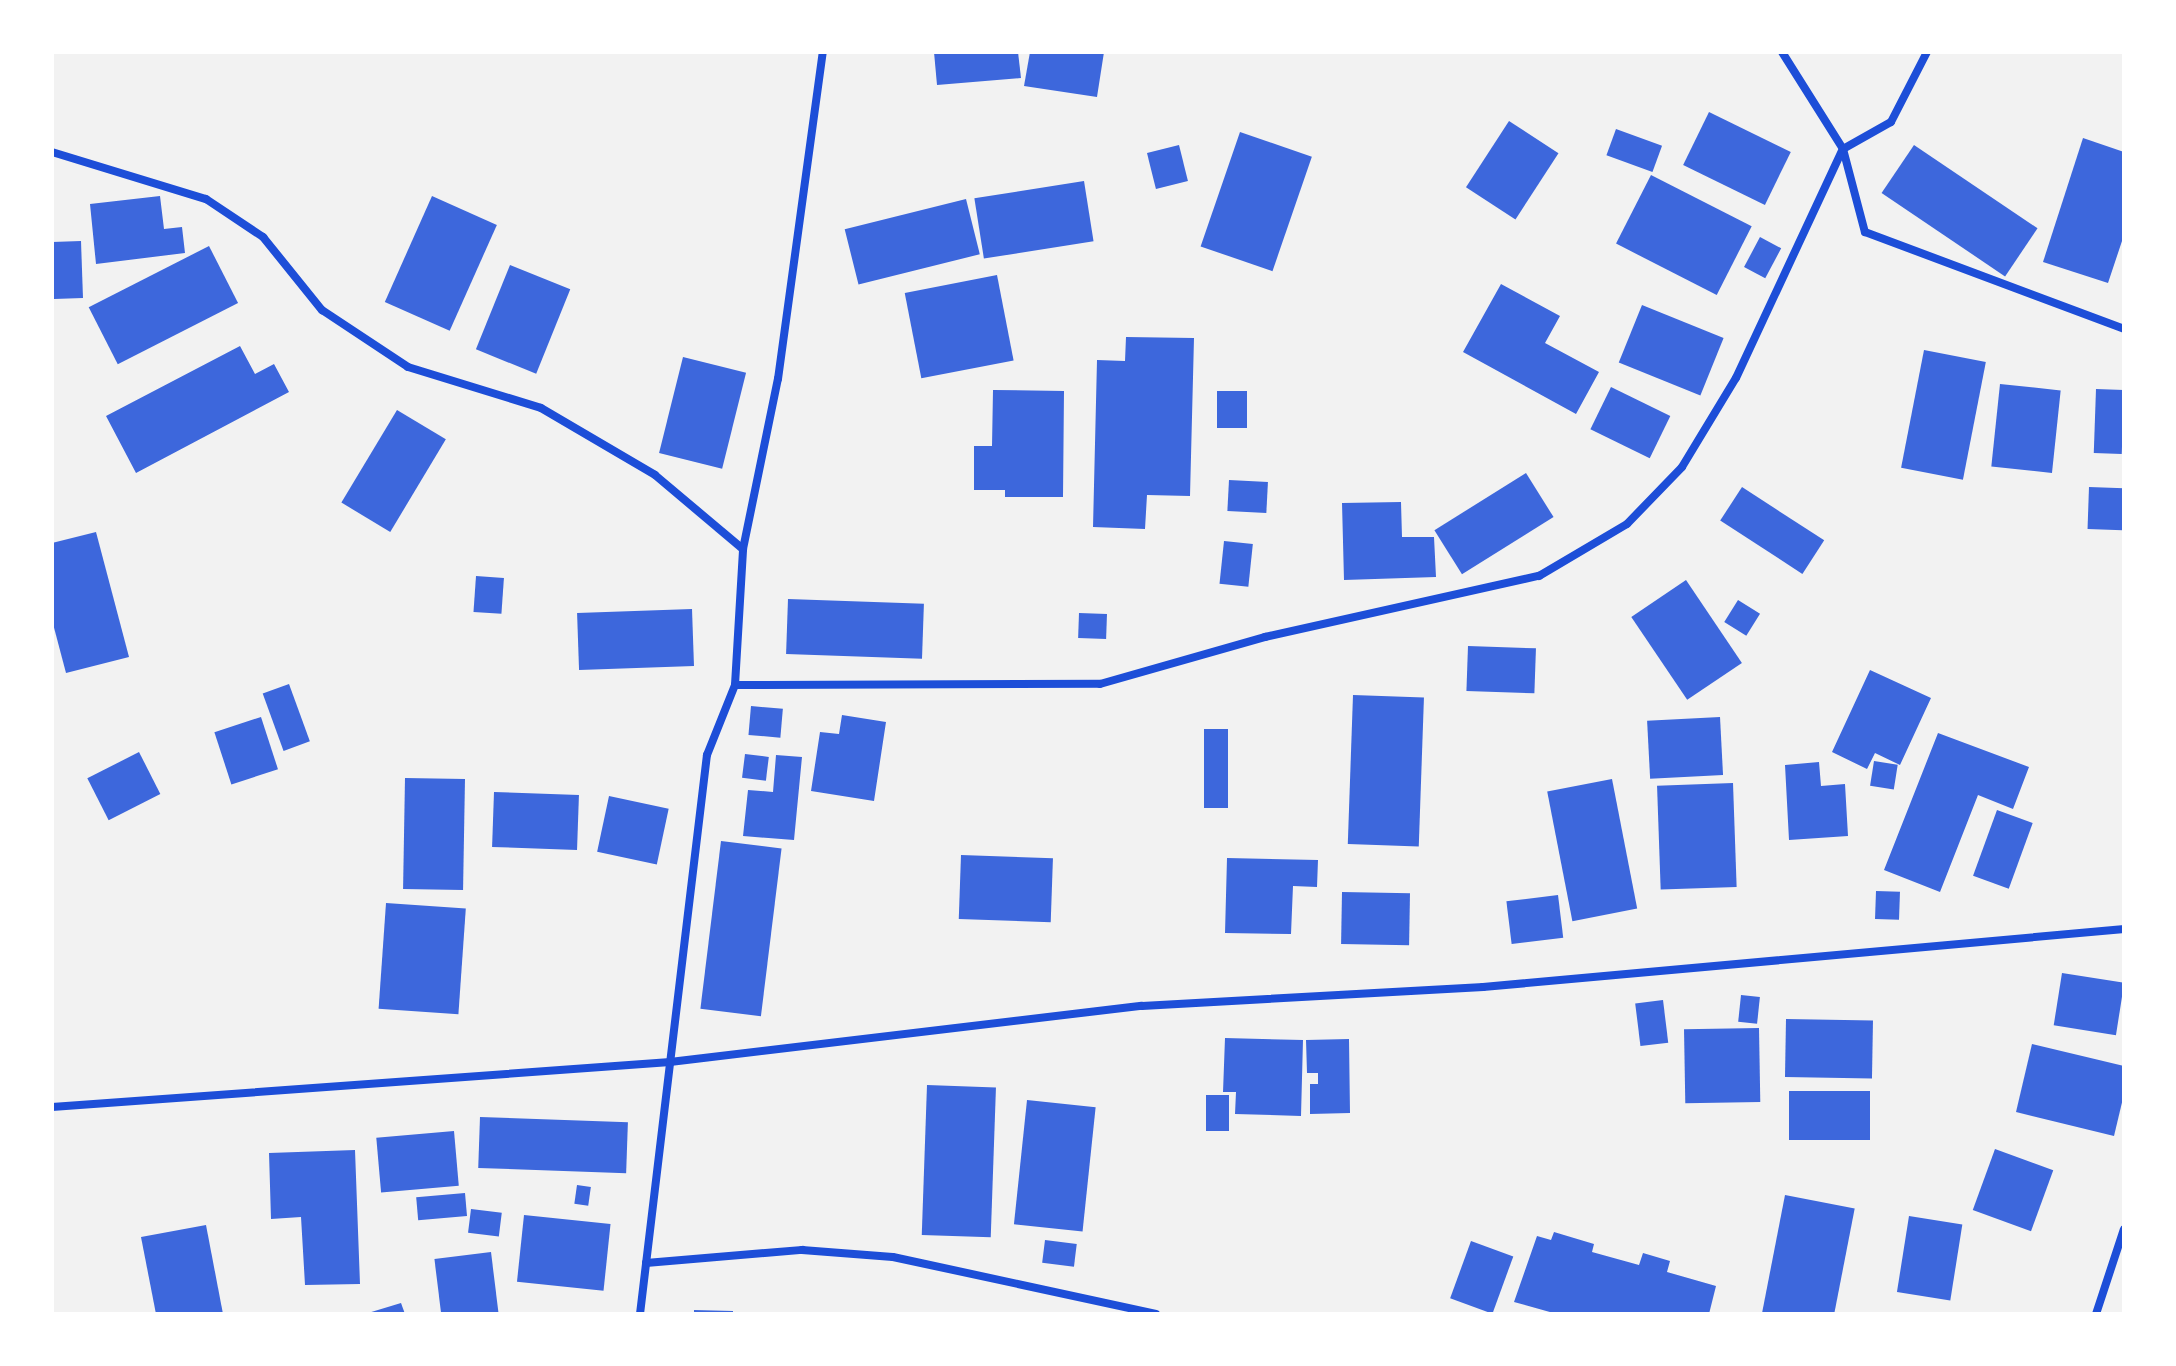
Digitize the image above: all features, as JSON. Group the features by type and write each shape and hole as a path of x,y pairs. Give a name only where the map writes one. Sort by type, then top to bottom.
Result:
{"street":[{"path":"640,1314 707,755 735,685 743,549 778,379 823,52"},
{"path":"1782,52 1843,149 1865,232 2124,329"},
{"path":"735,685 1100,684 1265,637 1539,576 1627,524 1682,467 1736,378 1843,149 1891,122 1927,52"},
{"path":"52,152 206,199 263,237 322,310 408,367 541,408 655,475 743,549"},
{"path":"52,1107 670,1062 1142,1006 1483,987 2124,929"},
{"path":"2096,1314 2124,1229"},
{"path":"646,1263 802,1250 893,1257 1156,1314"}],"building":[{"path":"934,52 1018,52 1021,78 937,85"},
{"path":"1030,52 1104,52 1097,97 1024,86"},
{"path":"1709,112 1791,152 1765,205 1683,165"},
{"path":"1509,121 1558,153 1515,219 1466,187"},
{"path":"1616,129 1662,146 1652,172 1606,155"},
{"path":"1240,132 1312,157 1272,271 1201,246"},
{"path":"2083,138 2124,152 2124,235 2108,283 2043,262"},
{"path":"1179,145 1188,181 1156,189 1147,153"},
{"path":"1914,145 2038,228 2005,276 1882,193"},
{"path":"1651,175 1752,226 1717,295 1616,244"},
{"path":"1084,181 1094,241 984,259 974,198"},
{"path":"160,196 164,229 182,227 185,253 96,264 90,204"},
{"path":"432,196 497,225 450,331 385,302"},
{"path":"966,199 980,254 859,285 845,229"},
{"path":"1760,237 1781,248 1765,278 1744,267"},
{"path":"81,241 83,298 54,299 52,242"},
{"path":"209,246 238,303 118,364 89,307"},
{"path":"510,265 570,289 536,374 476,349"},
{"path":"997,275 1014,360 921,378 905,293"},
{"path":"1501,284 1560,316 1545,343 1599,372 1576,414 1463,352"},
{"path":"1642,305 1724,338 1700,395 1619,362"},
{"path":"1126,337 1194,338 1190,496 1147,495 1145,529 1093,527 1097,360 1125,361"},
{"path":"240,346 255,374 274,364 289,392 136,473 106,416"},
{"path":"1924,350 1986,362 1963,480 1901,468"},
{"path":"683,357 746,373 722,469 659,453"},
{"path":"2000,384 2061,390 2052,473 1991,467"},
{"path":"1611,387 1670,416 1650,458 1590,429"},
{"path":"2096,389 2124,390 2122,454 2094,453"},
{"path":"993,390 1064,391 1063,497 1005,497 1005,490 974,490 974,446 992,446"},
{"path":"1217,391 1247,391 1247,428 1217,428"},
{"path":"397,410 446,439 390,532 341,503"},
{"path":"1526,473 1554,517 1462,574 1434,530"},
{"path":"1229,480 1268,482 1266,513 1227,511"},
{"path":"1742,487 1824,540 1802,574 1720,521"},
{"path":"2089,487 2124,488 2123,530 2088,529"},
{"path":"1401,502 1402,537 1434,537 1436,577 1344,580 1342,503"},
{"path":"96,532 129,657 66,673 52,620 52,543"},
{"path":"1224,541 1253,544 1248,587 1220,584"},
{"path":"476,576 504,578 501,614 473,612"},
{"path":"1686,580 1742,663 1687,700 1631,617"},
{"path":"788,599 924,604 922,659 786,654"},
{"path":"1738,600 1760,614 1746,636 1724,622"},
{"path":"692,609 694,666 579,670 577,613"},
{"path":"1079,613 1107,614 1106,639 1078,638"},
{"path":"1468,646 1536,648 1534,693 1466,691"},
{"path":"1870,670 1931,698 1900,765 1875,753 1867,769 1832,752"},
{"path":"289,684 310,741 284,751 263,694"},
{"path":"1353,695 1424,697 1419,846 1348,844"},
{"path":"751,706 783,709 780,738 748,735"},
{"path":"842,715 886,722 874,801 811,791 820,732 839,734"},
{"path":"261,717 278,769 231,784 214,732"},
{"path":"1720,717 1723,775 1650,779 1647,721"},
{"path":"1204,729 1228,729 1228,808 1204,808"},
{"path":"1938,733 2029,767 2013,809 1978,795 1940,892 1884,870"},
{"path":"139,752 160,794 109,820 87,778"},
{"path":"745,754 769,757 766,781 742,778"},
{"path":"776,755 802,757 794,840 743,836 748,790 773,792"},
{"path":"1874,761 1898,765 1894,789 1870,786"},
{"path":"1819,762 1821,786 1845,784 1848,836 1789,840 1785,765"},
{"path":"405,778 465,779 463,890 403,889"},
{"path":"1612,779 1637,909 1572,921 1547,792"},
{"path":"1733,783 1737,887 1661,890 1657,786"},
{"path":"494,792 579,795 577,850 492,847"},
{"path":"609,796 669,809 657,864 597,852"},
{"path":"1997,810 2033,823 2009,889 1973,876"},
{"path":"721,841 782,848 761,1016 700,1009"},
{"path":"961,855 1053,858 1051,922 959,919"},
{"path":"1227,858 1318,860 1317,887 1293,886 1291,934 1225,933"},
{"path":"1876,891 1900,892 1899,920 1875,919"},
{"path":"1342,892 1410,893 1409,945 1341,944"},
{"path":"1558,895 1563,938 1512,944 1506,901"},
{"path":"386,903 466,909 458,1014 379,1009"},
{"path":"2062,973 2124,983 2116,1035 2054,1025"},
{"path":"1741,995 1760,997 1757,1024 1738,1022"},
{"path":"1663,1000 1668,1043 1640,1046 1635,1003"},
{"path":"1786,1019 1873,1021 1872,1079 1785,1077"},
{"path":"1759,1028 1760,1102 1685,1103 1684,1029"},
{"path":"1225,1038 1303,1040 1301,1116 1235,1114 1236,1092 1223,1092"},
{"path":"1349,1039 1350,1113 1310,1114 1310,1084 1318,1084 1318,1073 1307,1073 1306,1040"},
{"path":"2032,1044 2124,1066 2124,1094 2114,1136 2016,1112"},
{"path":"927,1085 996,1087 991,1237 922,1235"},
{"path":"1789,1091 1870,1091 1870,1140 1789,1140"},
{"path":"1206,1095 1229,1095 1229,1131 1206,1131"},
{"path":"1027,1100 1096,1107 1083,1232 1014,1224"},
{"path":"480,1117 628,1122 626,1173 478,1168"},
{"path":"454,1131 459,1186 381,1193 376,1138"},
{"path":"1995,1149 2053,1170 2031,1231 1973,1210"},
{"path":"355,1150 360,1284 305,1285 301,1217 271,1219 269,1153"},
{"path":"577,1185 591,1187 588,1206 574,1204"},
{"path":"465,1193 467,1216 418,1220 416,1197"},
{"path":"1785,1195 1855,1209 1834,1314 1762,1314"},
{"path":"471,1209 502,1213 499,1237 468,1233"},
{"path":"524,1215 611,1224 604,1291 517,1282"},
{"path":"1909,1216 1962,1224 1950,1300 1897,1292"},
{"path":"206,1225 223,1314 156,1314 141,1237"},
{"path":"1554,1232 1594,1244 1592,1252 1639,1265 1643,1253 1670,1261 1667,1272 1716,1286 1709,1314 1557,1314 1514,1302 1537,1236 1551,1240"},
{"path":"1045,1240 1077,1244 1074,1267 1042,1263"},
{"path":"1471,1241 1513,1256 1492,1314 1450,1298"},
{"path":"491,1252 499,1314 441,1314 434,1259"},
{"path":"401,1303 405,1314 368,1313"},
{"path":"694,1310 733,1311 733,1314 694,1314"}]}
